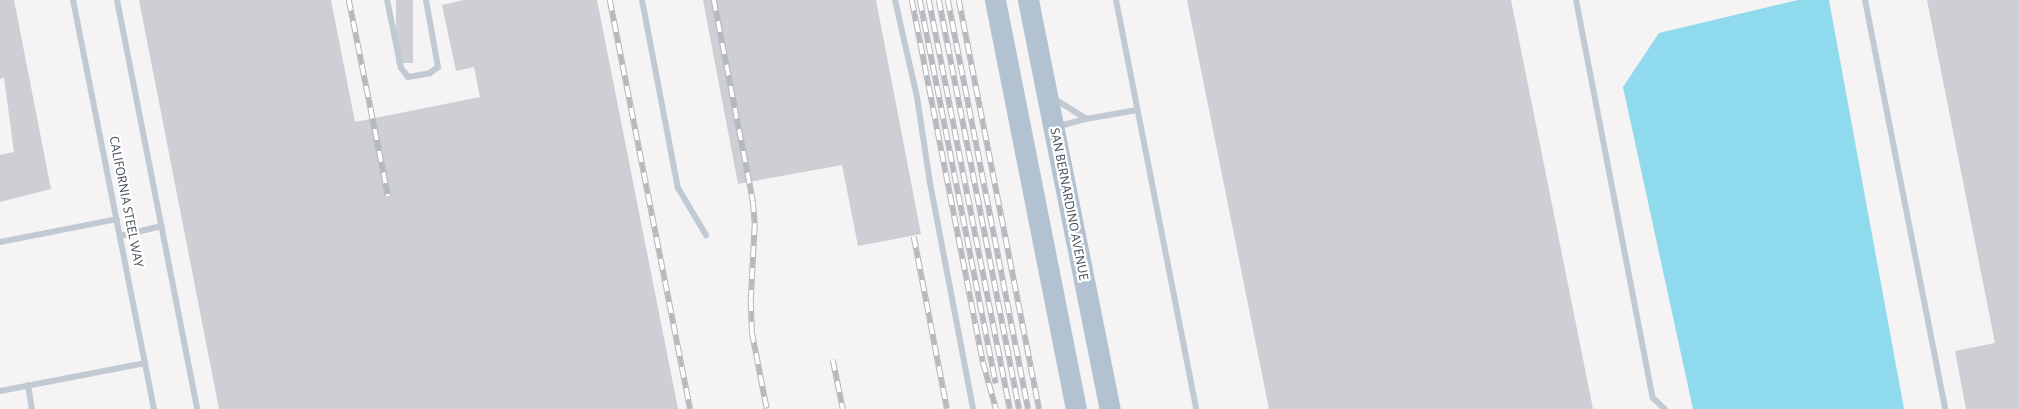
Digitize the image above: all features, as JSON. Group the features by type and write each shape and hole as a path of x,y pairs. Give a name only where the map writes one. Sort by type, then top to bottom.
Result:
{"main road":[{"path":"995,0 1076,409"},
{"path":"1007,0 1028,102 1054,127"},
{"name":"SAN BERNARDINO AVENUE","path":"1028,0 1110,409"},
{"path":"1050,278 1076,341 1089,409"}],"lane":[{"name":"CALIFORNIA STEEL WAY","path":"73,0 154,409"},
{"path":"117,0 197,409"},
{"path":"387,0 401,68 408,77 430,73 438,67 426,0"},
{"path":"642,0 678,188 706,235"},
{"path":"896,0 917,97 930,184 973,409"},
{"path":"1116,0 1196,409"},
{"path":"1576,0 1653,398 1664,409"},
{"path":"1865,0 1945,409"},
{"path":"1047,94 1086,118"},
{"path":"1054,127 1086,118 1137,110"},
{"path":"0,242 117,219"},
{"path":"120,236 162,226"},
{"path":"0,391 145,363"},
{"path":"28,385 32,409"}],"water":[{"path":"1798,0 1829,0 1904,409 1693,409 1623,87 1659,33"}],"building":[{"path":"0,0 14,0 51,189 0,202 0,155 14,152 4,78 0,79"},
{"path":"139,0 331,0 355,122 480,97 474,67 456,71 442,5 464,0 597,0 678,409 219,409"},
{"path":"396,0 413,0 413,63 396,63"},
{"path":"703,0 876,0 921,234 858,246 842,165 738,184"},
{"path":"1187,0 1511,0 1593,409 1269,409"},
{"path":"1927,0 2019,0 2019,409 1966,409 1955,351 1995,343"}],"railway":[{"path":"349,0 388,196"},
{"path":"610,0 690,409"},
{"path":"714,0 753,201 755,224 751,300 752,332 767,409"},
{"path":"912,0 983,362 996,409"},
{"path":"920,0 996,384"},
{"path":"929,0 1010,409"},
{"path":"939,0 1019,409"},
{"path":"948,0 1028,409"},
{"path":"959,0 1039,409"},
{"path":"914,237 947,409"},
{"path":"833,360 843,409"}]}
